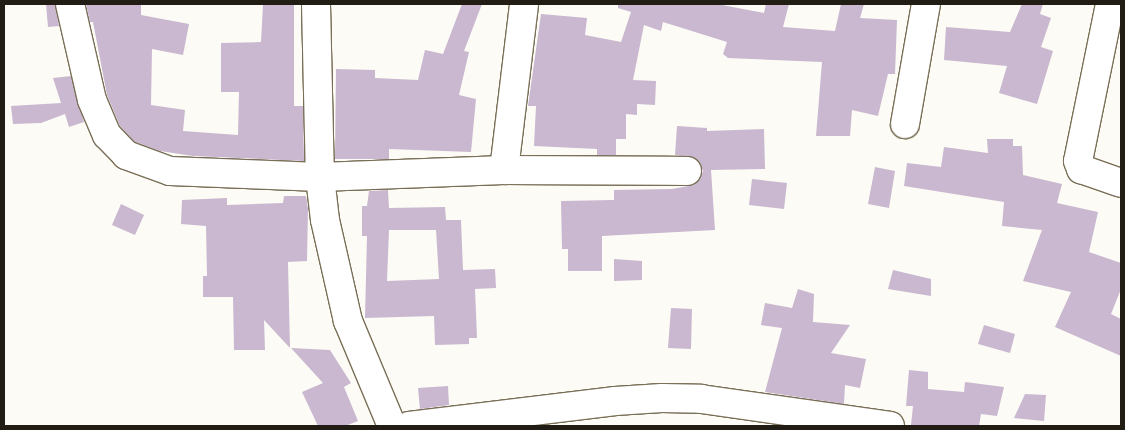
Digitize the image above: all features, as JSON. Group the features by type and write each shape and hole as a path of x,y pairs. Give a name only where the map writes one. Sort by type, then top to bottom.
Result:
{"street":[{"path":"70,4 92,100 107,136 126,155 170,172 320,177 504,170 686,171"},
{"path":"316,4 320,177 334,267 348,321 392,426"},
{"path":"504,170 524,4"},
{"path":"904,124 926,4"},
{"path":"1110,4 1078,161 1081,170 1121,183"},
{"path":"409,426 615,400 692,399 740,416 890,426"}],"building":[{"path":"46,4 55,4 59,26 48,27"},
{"path":"86,4 141,4 141,15 189,24 183,55 152,49 151,105 185,110 183,131 238,135 239,92 221,92 221,43 261,42 263,4 294,4 294,106 303,106 304,161 193,156 160,151 135,142 120,126 107,95 93,22 90,22"},
{"path":"462,4 482,4 464,51 469,52 459,95 476,99 471,152 389,149 389,159 335,159 336,69 375,70 375,78 418,80 425,50 443,54"},
{"path":"618,4 717,4 764,13 766,4 789,4 783,27 835,31 841,4 864,4 860,18 897,20 895,74 888,74 878,116 852,110 850,136 816,136 822,62 728,58 723,54 727,42 663,22 661,31 644,25 633,80 656,81 655,105 637,104 637,115 626,114 626,139 616,139 616,155 597,155 597,149 534,146 536,106 528,106 541,14 587,18 585,35 621,42 631,12 618,8"},
{"path":"1022,4 1043,4 1040,14 1051,18 1041,47 1053,51 1037,104 999,93 1007,66 944,60 946,27 1010,32"},
{"path":"71,76 84,122 69,127 65,114 41,123 13,124 11,106 61,103 53,78"},
{"path":"677,126 707,128 707,131 764,129 765,169 711,170 715,230 602,236 602,271 568,271 568,249 562,249 561,201 614,200 614,190 672,189 694,185 700,179 703,171 695,158 675,155"},
{"path":"987,139 1013,139 1013,146 1022,146 1023,175 1062,184 1057,203 1098,212 1089,252 1121,263 1121,289 1111,314 1121,319 1121,356 1055,327 1071,292 1023,281 1042,230 1002,226 1004,202 904,186 907,163 941,167 944,147 988,153"},
{"path":"875,167 895,171 889,208 868,204"},
{"path":"752,179 787,183 784,209 749,205"},
{"path":"388,190 389,208 445,207 446,220 461,220 463,270 495,269 496,288 475,289 477,338 469,338 469,344 435,345 434,316 365,318 367,236 362,236 362,206 367,206 369,191","holes":["389,230 436,230 439,279 387,281"]},
{"path":"284,196 306,196 308,209 307,261 288,262 290,348 264,320 265,350 234,350 233,297 203,297 203,276 207,276 206,226 181,224 182,200 227,198 227,205 283,203"},
{"path":"121,204 144,215 135,235 112,225"},
{"path":"614,259 642,261 642,280 614,281"},
{"path":"893,270 931,279 931,296 888,289"},
{"path":"798,289 814,294 813,322 850,325 831,353 866,359 860,388 845,385 844,404 765,392 782,328 761,325 765,303 792,308"},
{"path":"671,308 692,309 691,349 668,348"},
{"path":"984,325 1015,334 1010,353 978,344"},
{"path":"291,348 330,350 351,383 344,387 358,421 345,426 318,426 302,392 323,383"},
{"path":"909,370 928,372 928,389 964,392 965,382 1004,387 997,416 981,414 979,426 911,425 913,406 906,406"},
{"path":"448,386 449,405 420,409 418,388"},
{"path":"1025,394 1046,395 1044,421 1014,418"}]}
